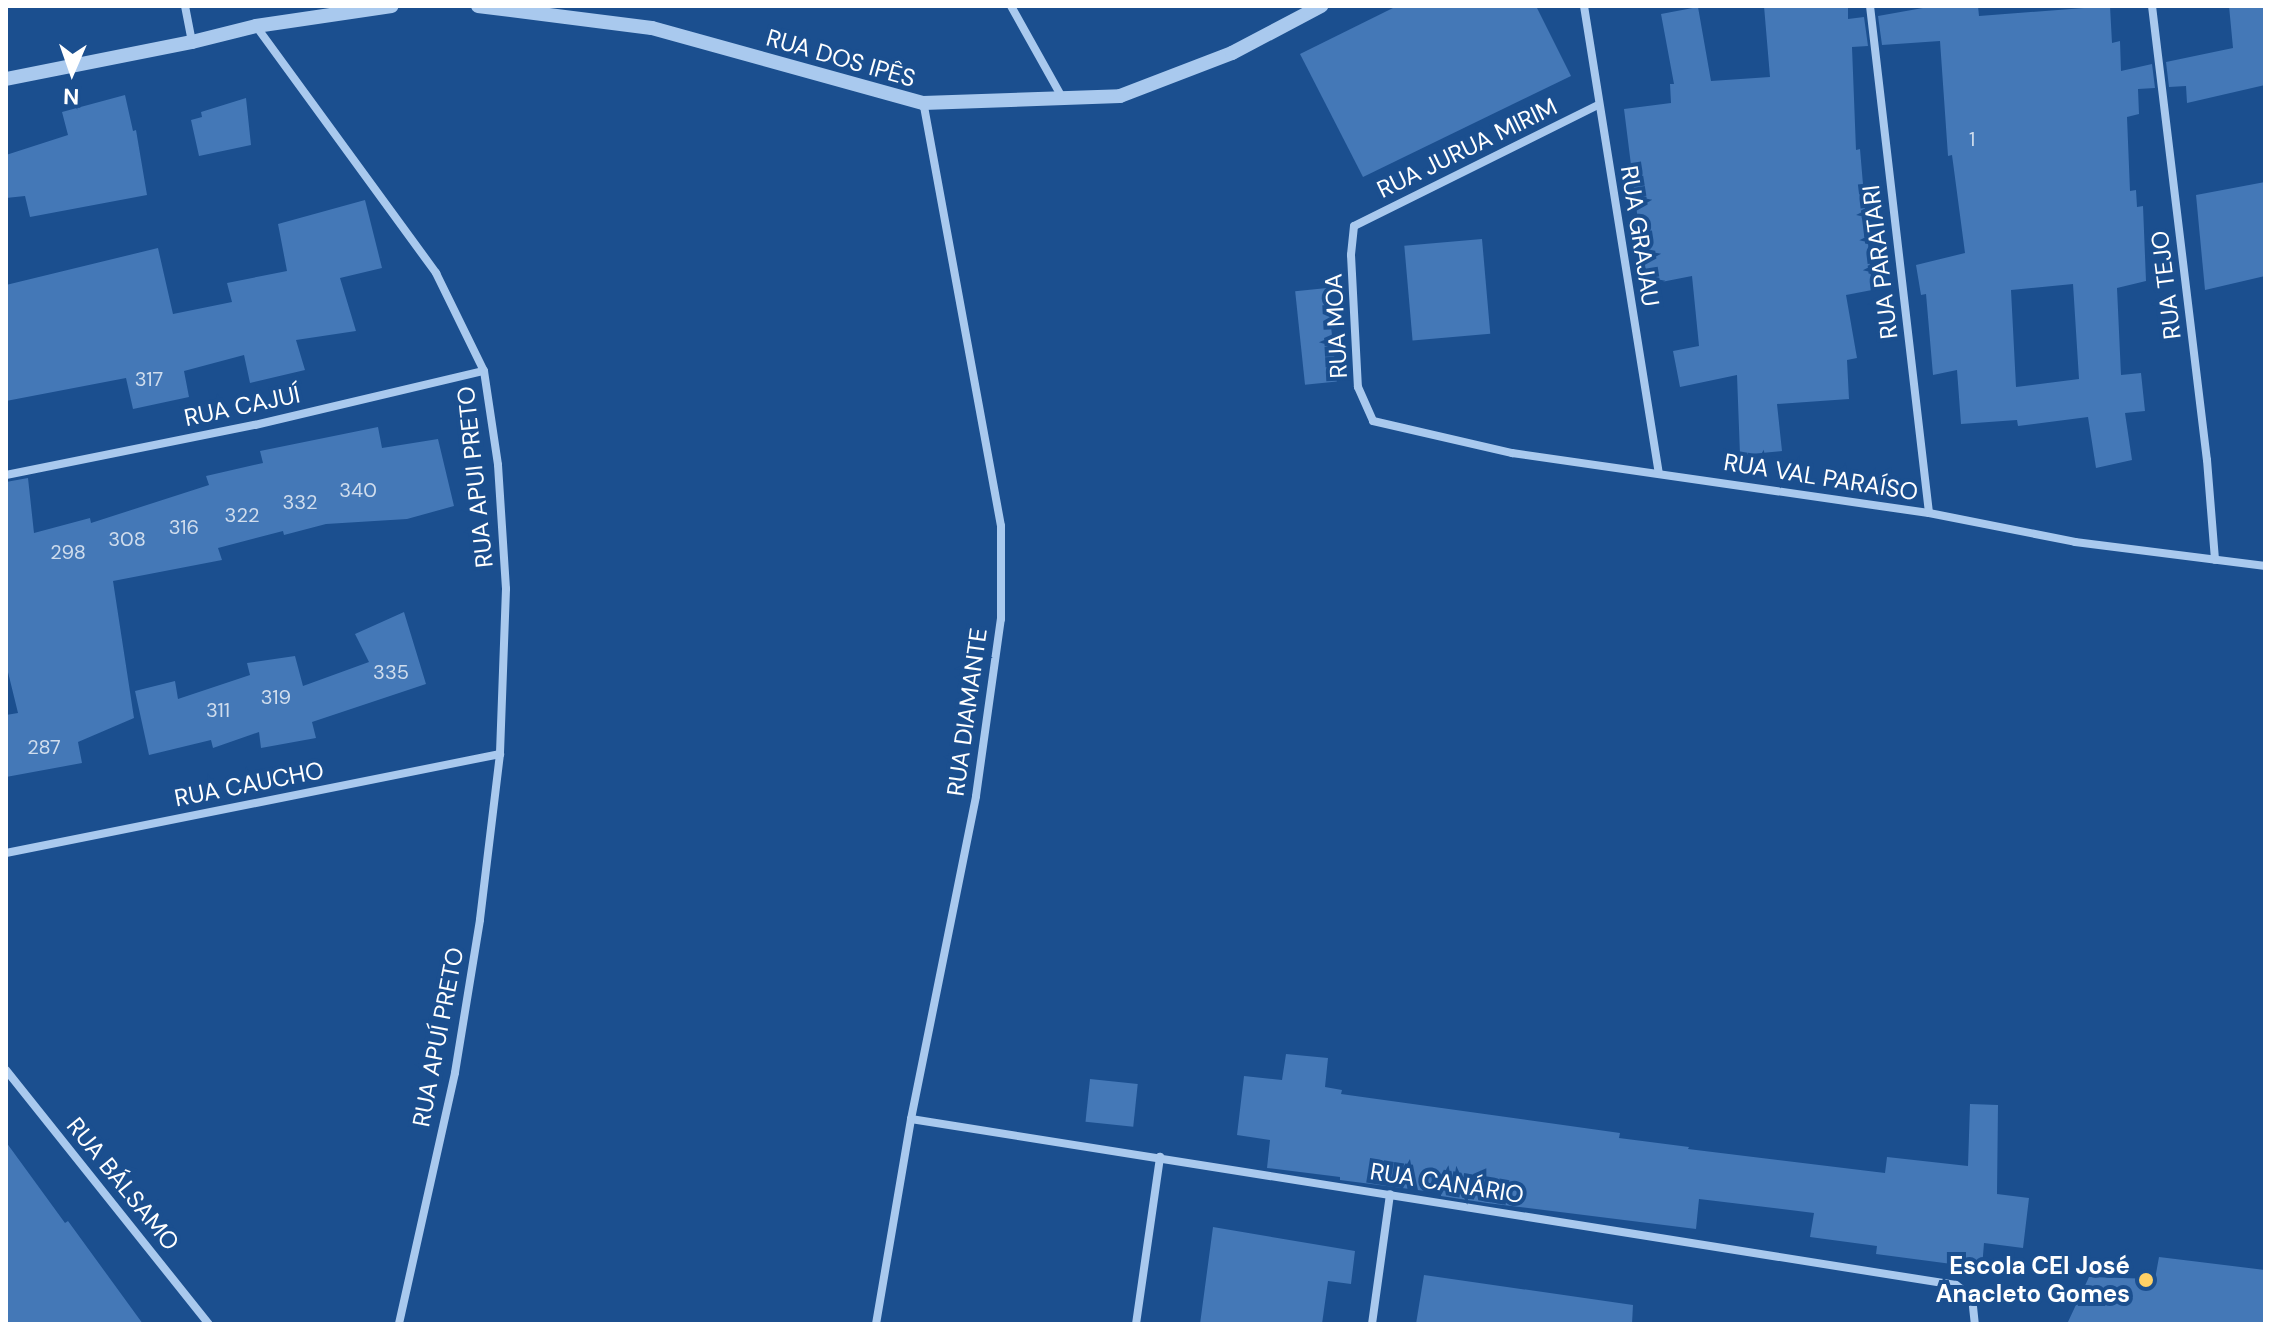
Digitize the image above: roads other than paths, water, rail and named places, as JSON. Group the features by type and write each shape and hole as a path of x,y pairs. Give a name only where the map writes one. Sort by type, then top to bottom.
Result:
{"street":[{"path":"185,6 192,42"},
{"path":"6,79 256,26 392,6"},
{"name":"RUA DOS IPÊS","path":"478,6 652,28 923,103 1120,96 1232,53 1321,6"},
{"path":"1011,6 1063,99"},
{"name":"RUA GRAJAU","path":"1584,6 1659,473"},
{"name":"RUA PARATARI","path":"1870,6 1929,513"},
{"name":"RUA TEJO","path":"2152,6 2207,460 2215,560"},
{"name":"RUA APUI PRETO","path":"256,26 436,273 484,371 498,465 506,589 500,754"},
{"name":"RUA DIAMANTE","path":"876,1324 911,1119 976,796 1001,619 1001,526 923,103"},
{"name":"RUA JURUA MIRIM","path":"1354,226 1598,105"},
{"name":"RUA MOA","path":"1354,226 1351,255 1358,387 1373,421"},
{"name":"RUA CAJUÍ","path":"6,475 255,425 484,371"},
{"name":"RUA VAL PARAÍSO","path":"1373,421 1512,453 1929,513 2075,542 2265,566"},
{"name":"RUA CAUCHO","path":"6,853 500,754"},
{"name":"RUA APUÍ PRETO","path":"399,1324 455,1073 480,920 500,754"},
{"name":"RUA BÁLSAMO","path":"6,1070 209,1324"},
{"name":"RUA CANÁRIO","path":"911,1119 1956,1285 1972,1297 1975,1324"},
{"path":"1136,1324 1160,1157"},
{"path":"1372,1324 1390,1194"}],"place":[{"name":"Escola CEI José Anacleto Gomes","path":"2146,1280"}]}
